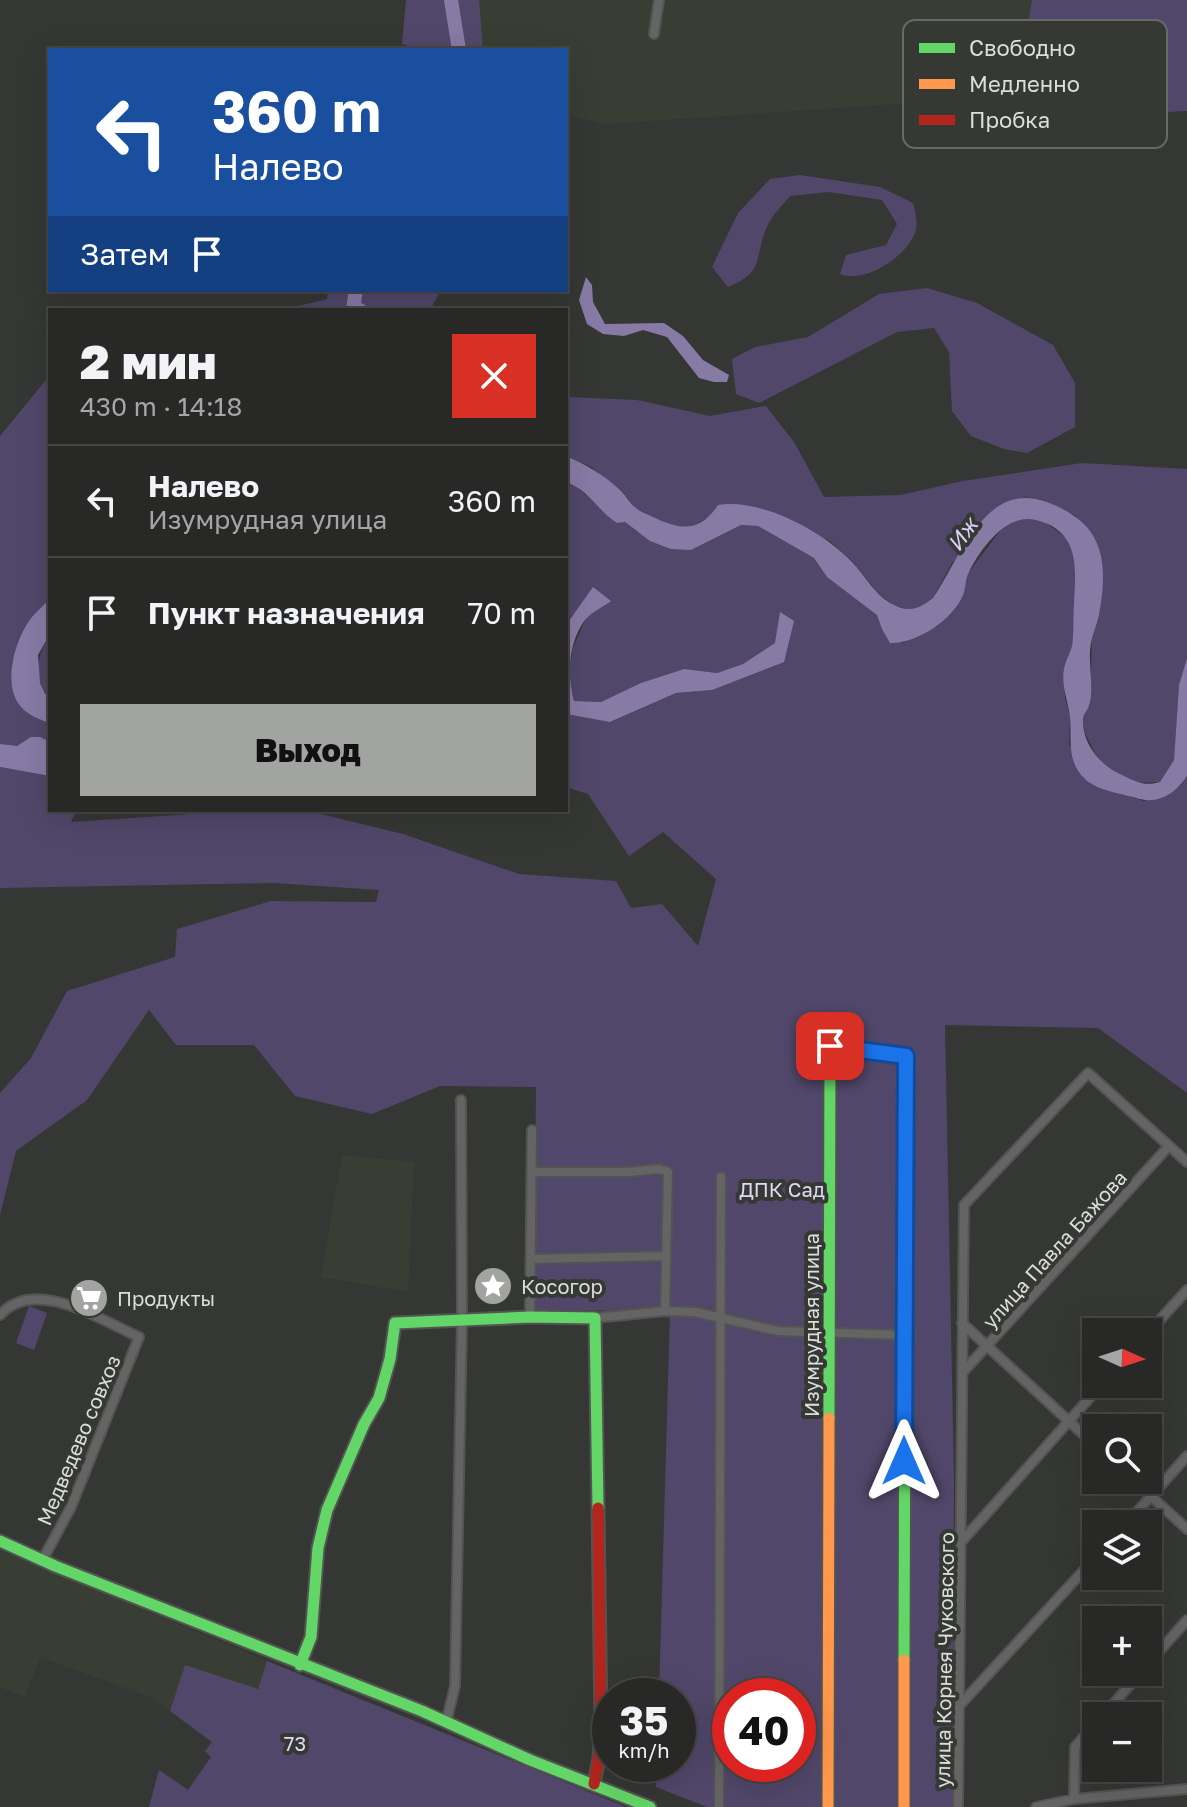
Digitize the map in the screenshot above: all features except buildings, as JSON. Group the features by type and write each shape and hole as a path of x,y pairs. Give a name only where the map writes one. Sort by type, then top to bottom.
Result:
{"street":[{"path":"654,34 659,0"},
{"name":"Изумрудная улица","path":"828,1807 830,1046 906,1056 904,1807"},
{"name":"улица Корнея Чуковского","path":"958,1807 964,1205 1088,1073 1187,1162"},
{"path":"446,1723 455,1686 462,1319 461,1100"},
{"path":"530,1317 532,1130"},
{"name":"улица Павла Бажова","path":"962,1373 1169,1146"},
{"path":"532,1172 659,1169 668,1172 665,1311"},
{"path":"719,1807 721,1177"},
{"path":"531,1259 665,1256"},
{"path":"1162,1318 1187,1290"},
{"name":"Медведево совхоз","path":"0,1315 19,1301 31,1298 53,1300 139,1337 71,1507 42,1561"},
{"path":"300,1665 311,1637 318,1548 327,1510 364,1424 379,1398 390,1359 395,1323 530,1317 595,1318 665,1311 695,1312 778,1331 904,1335"},
{"path":"594,1784 601,1722 595,1318"},
{"path":"962,1323 1082,1433"},
{"path":"962,1541 1090,1398"},
{"path":"1139,1510 1187,1456"},
{"path":"1148,1494 1187,1529"},
{"path":"0,1541 42,1561 650,1807"},
{"path":"960,1705 1082,1572"},
{"path":"1162,1648 1187,1620"},
{"path":"1115,1702 1129,1686"},
{"path":"1074,1799 1075,1747 1082,1739"},
{"path":"1036,1807 1074,1799 1187,1789"}],"shaded area":[{"path":"479,0 1187,0 1187,84 1167,85 1167,20 903,20 903,104 607,124 568,115 568,48 477,48"},
{"path":"586,277 592,285 593,302 605,324 664,323 683,336 703,360 729,375 727,382 699,378 667,337 643,330 624,336 603,334 587,324 579,300"},
{"name":"Иж","path":"568,457 607,479 638,509 672,525 696,525 704,521 718,505 735,504 790,519 839,550 881,596 905,609 919,607 933,598 977,527 991,512 1007,502 1025,498 1047,502 1065,510 1089,530 1097,543 1103,572 1100,609 1090,651 1090,700 1083,720 1086,738 1094,753 1113,770 1139,782 1160,782 1174,760 1179,685 1187,658 1187,776 1165,796 1144,800 1096,786 1085,779 1075,765 1063,675 1073,641 1074,564 1068,542 1050,525 1025,519 1005,527 987,543 974,563 963,595 951,613 922,635 890,643 877,615 827,577 814,558 758,526 741,525 691,550 671,549 650,541 625,522 617,523 568,483"},
{"path":"593,587 611,601 587,617 572,649 570,681 574,701 601,702 641,683 684,669 717,673 743,664 775,643 780,612 794,621 784,662 712,690 676,693 610,722 568,714 568,622"},
{"path":"48,601 48,638 38,655 40,683 48,695 48,722 32,716 21,707 12,683 13,659 32,617"},
{"path":"31,737 48,741 48,776 0,767 0,744 17,746"},
{"path":"342,1155 414,1162 408,1292 321,1277"},
{"path":"0,1550 267,1661 258,1689 185,1665 170,1711 150,1697 40,1657 25,1697 0,1687"}],"green space":[{"path":"406,0 479,0 483,48 417,48 402,44"},
{"path":"1032,0 1187,0 1187,111 1167,111 1167,20 1029,20"},
{"path":"800,175 880,187 913,203 917,223 912,239 896,257 874,271 862,275 840,274 846,255 886,245 897,224 882,200 829,192 790,196 769,223 754,269 728,287 712,267 738,213 770,179"},
{"path":"927,288 977,303 1053,345 1075,383 1075,427 1027,453 1004,449 971,436 952,411 949,352 934,328 897,332 759,403 736,394 732,359 755,347 808,337 879,294"},
{"path":"328,292 440,292 431,308 290,308 327,299"},
{"path":"48,377 48,601 26,629 12,664 48,722 48,741 35,739 15,746 0,744 0,436"},
{"path":"568,397 637,400 710,416 766,406 794,442 824,497 900,495 963,481 1082,463 1187,469 1187,658 1179,685 1174,760 1160,782 1134,783 1107,769 1085,733 1082,719 1090,705 1092,639 1100,610 1076,516 1042,500 1024,497 952,563 933,598 925,605 910,610 893,605 877,592 853,562 831,542 777,514 718,505 711,515 697,524 683,528 671,526 636,509 622,491 591,467 568,457"},
{"name":"ДПК Сад","path":"568,483 575,485 617,523 625,522 636,531 691,550 741,525 758,526 814,558 827,577 878,615 882,629 902,643 937,626 952,612 962,597 968,573 1000,531 1014,520 1032,518 1046,523 1068,539 1073,552 1077,582 1072,647 1064,667 1065,698 1070,716 1069,745 1132,797 1144,801 1180,786 1187,776 1187,1093 1098,1028 945,1025 954,1479 953,1807 707,1807 656,1787 656,1782 696,1782 696,1678 660,1678 670,1311 534,1310 536,1087 440,1086 372,1114 295,1096 254,1045 176,1045 149,1010 87,1100 16,1151 0,1215 0,1093 31,1058 67,991 175,957 177,929 271,901 376,902 379,890 274,883 0,888 0,767 48,776 48,812 75,812 71,822 223,812 312,812 403,834 519,874 616,881 631,908 662,904 698,946 716,879 663,832 629,856 588,794 568,788 568,714 611,722 676,693 712,690 775,643 743,664 717,673 684,669 642,683 601,702 574,701 568,677 573,648 585,620 593,588 568,622"},
{"path":"48,638 48,695 39,678 42,649"},
{"path":"29,1306 47,1313 34,1350 16,1343"},
{"name":"73","path":"267,1661 626,1807 149,1807 159,1770 188,1790 211,1757 205,1751 212,1742 170,1711 185,1665 258,1689"}],"waterway":[{"path":"451,0 459,48"},
{"path":"353,308 356,292"}],"traffic: fast":[{"path":"829,1418 830,1046 906,1056 904,1660"},
{"path":"300,1665 311,1637 318,1548 327,1510 364,1424 379,1398 390,1359 395,1323 530,1317 595,1318 598,1508"},
{"path":"0,1541 55,1566 422,1711 530,1760 650,1807"}],"traffic: slow":[{"path":"828,1807 829,1418"},
{"path":"904,1660 904,1807"}],"traffic: jam":[{"path":"594,1784 601,1722 598,1508"}],"place":[{"name":"Косогор","path":"493,1286"},
{"name":"Продукты","path":"89,1298"}],"route":[{"path":"830,1046 906,1056 904,1461"}]}
